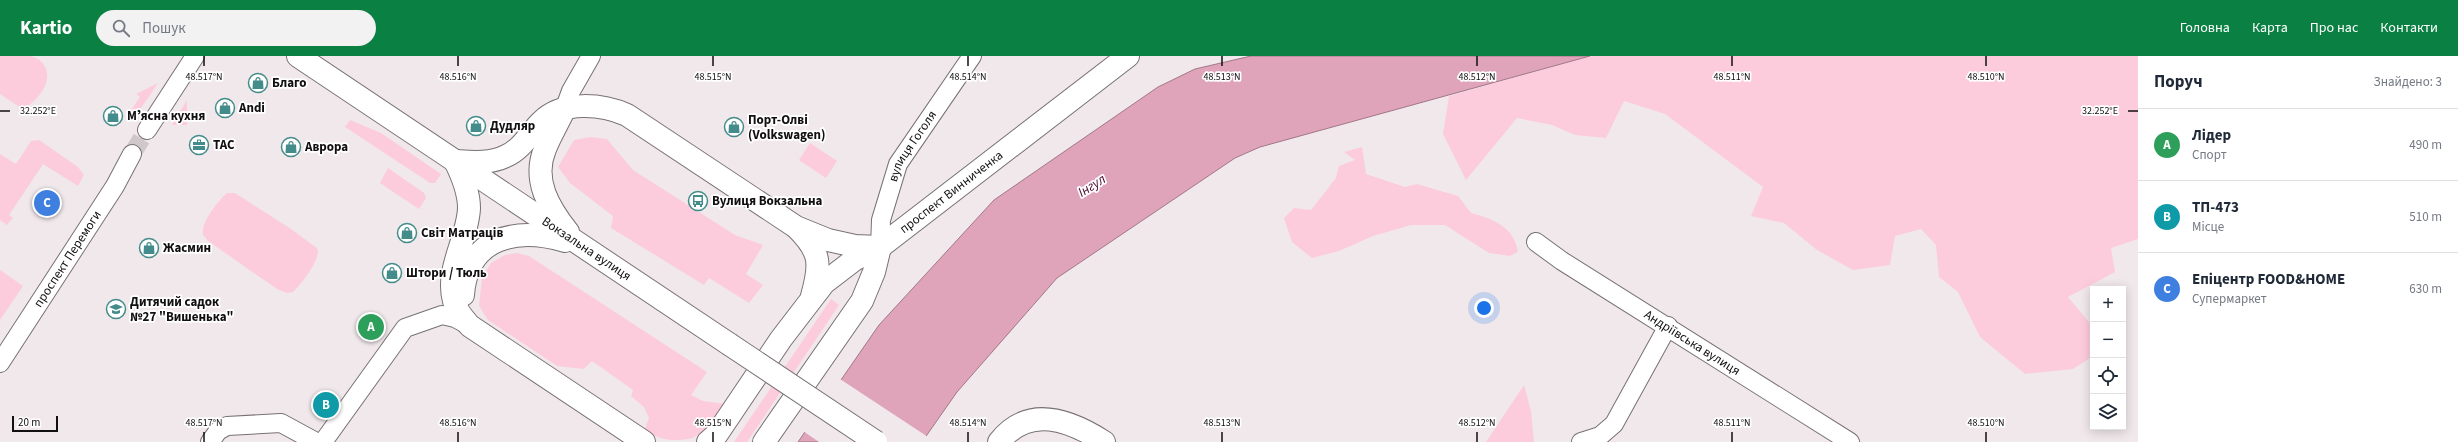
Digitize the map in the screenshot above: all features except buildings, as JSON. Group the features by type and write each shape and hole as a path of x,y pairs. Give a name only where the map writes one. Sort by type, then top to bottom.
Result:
{"main road":[{"name":"Вокзальна вулиця","path":"298,56 578,245 876,442"},
{"name":"проспект Винниченка","path":"812,297 837,271 880,247 1128,56"},
{"path":"644,442 470,326 454,301 456,261 467,224 469,206 465,185 455,161 483,162 506,157 517,150 542,121 564,110 589,106 613,109 627,115 796,227 828,240 855,246 880,247 874,272 862,301 819,365 764,442"},
{"path":"564,110 544,150 540,182 554,212 578,245"},
{"path":"708,442 718,434 812,297 819,270 817,257 808,239 796,227"},
{"path":"470,326 464,306 464,284 468,269 486,247 498,239 527,235 546,235 578,245"},
{"path":"999,442 1010,431 1020,425 1051,419 1075,425 1104,442"}],"street":[{"path":"147,130 194,56"},
{"path":"564,110 571,91 591,56"},
{"name":"вулиця Гоголя","path":"880,247 881,220 898,164 972,56"},
{"name":"проспект Перемоги","path":"0,363 115,186 132,154"},
{"name":"Андріївська вулиця","path":"1536,242 1562,262 1668,326 1850,442"},
{"path":"323,442 405,328 442,316 455,318 470,326"},
{"path":"1581,442 1600,436 1614,424 1668,326"},
{"path":"210,442 218,430 226,426 280,423 316,442"}],"shaded area":[{"path":"0,56 31,56 40,61 45,67 47,74 44,89 33,102 26,107 18,106 0,94"},
{"path":"1590,56 2138,56 2138,239 2111,248 2115,272 2068,297 2090,323 2090,358 2073,369 2025,374 1980,337 1958,292 1939,277 1936,245 1921,229 1895,236 1890,265 1853,270 1817,250 1784,223 1751,216 1763,187 1665,114 1624,101 1606,138 1575,135 1552,125 1517,118 1466,180 1443,134 1449,96"},
{"path":"158,83 135,117 129,113 140,97 136,94"},
{"path":"187,100 187,125 172,125"},
{"path":"350,120 381,133 441,174 435,183 430,183 345,127"},
{"path":"590,137 607,139 633,170 735,235 763,245 746,274 763,285 749,303 709,278 704,285 611,228 613,216 570,183 558,167 574,140"},
{"path":"39,140 78,167 84,175 78,186 43,164 9,215 13,218 7,225 0,220 0,154 16,164 31,141"},
{"path":"810,143 837,161 826,178 799,160"},
{"path":"1362,147 1366,174 1405,187 1417,184 1458,196 1471,213 1495,221 1502,225 1512,236 1516,243 1518,252 1510,256 1489,253 1445,225 1411,225 1373,236 1339,251 1312,258 1292,242 1284,218 1294,208 1311,210 1336,178 1339,166 1355,160 1344,152"},
{"path":"388,168 424,193 426,198 419,209 380,183"},
{"path":"227,193 235,193 291,229 318,249 318,254 313,266 293,292 287,293 277,289 208,241 203,235 204,224 219,201"},
{"path":"517,253 529,256 707,372 691,395 703,401 725,404 710,423 693,438 674,440 655,436 645,428 649,418 644,407 631,396 633,390 592,361 584,369 557,366 488,320 479,306 482,278 491,263 505,255"},
{"path":"0,270 23,286 0,320"},
{"path":"831,299 839,305 747,442 734,442"},
{"path":"1524,385 1531,411 1534,442 1486,442"}],"water":[{"name":"Інгул","path":"1251,56 1590,56 1260,147 1235,158 1057,278 957,392 922,442 798,442 879,325 994,200 1158,87 1195,69"}],"pier":[{"path":"840,379 928,437 924,442 819,442 803,431"}],"tunnel":[{"path":"132,154 147,130"}],"place":[{"name":"Благо","path":"258,83"},
{"name":"Andi","path":"225,108"},
{"name":"Мʼясна кухня","path":"113,116"},
{"name":"Дудляр","path":"476,126"},
{"name":"Порт-Олві (Volkswagen)","path":"734,127"},
{"name":"ТАС","path":"199,145"},
{"name":"Аврора","path":"291,147"},
{"name":"Вулиця Вокзальна","path":"698,201"},
{"name":"Епіцентр FOOD&HOME","path":"47,203"},
{"name":"Світ Матраців","path":"407,233"},
{"name":"Жасмин","path":"149,248"},
{"name":"Штори / Тюль","path":"392,273"},
{"name":"Дитячий садок №27 \"Вишенька\"","path":"116,309"},
{"name":"Лідер","path":"371,327"},
{"name":"ТП-473","path":"326,405"}]}
